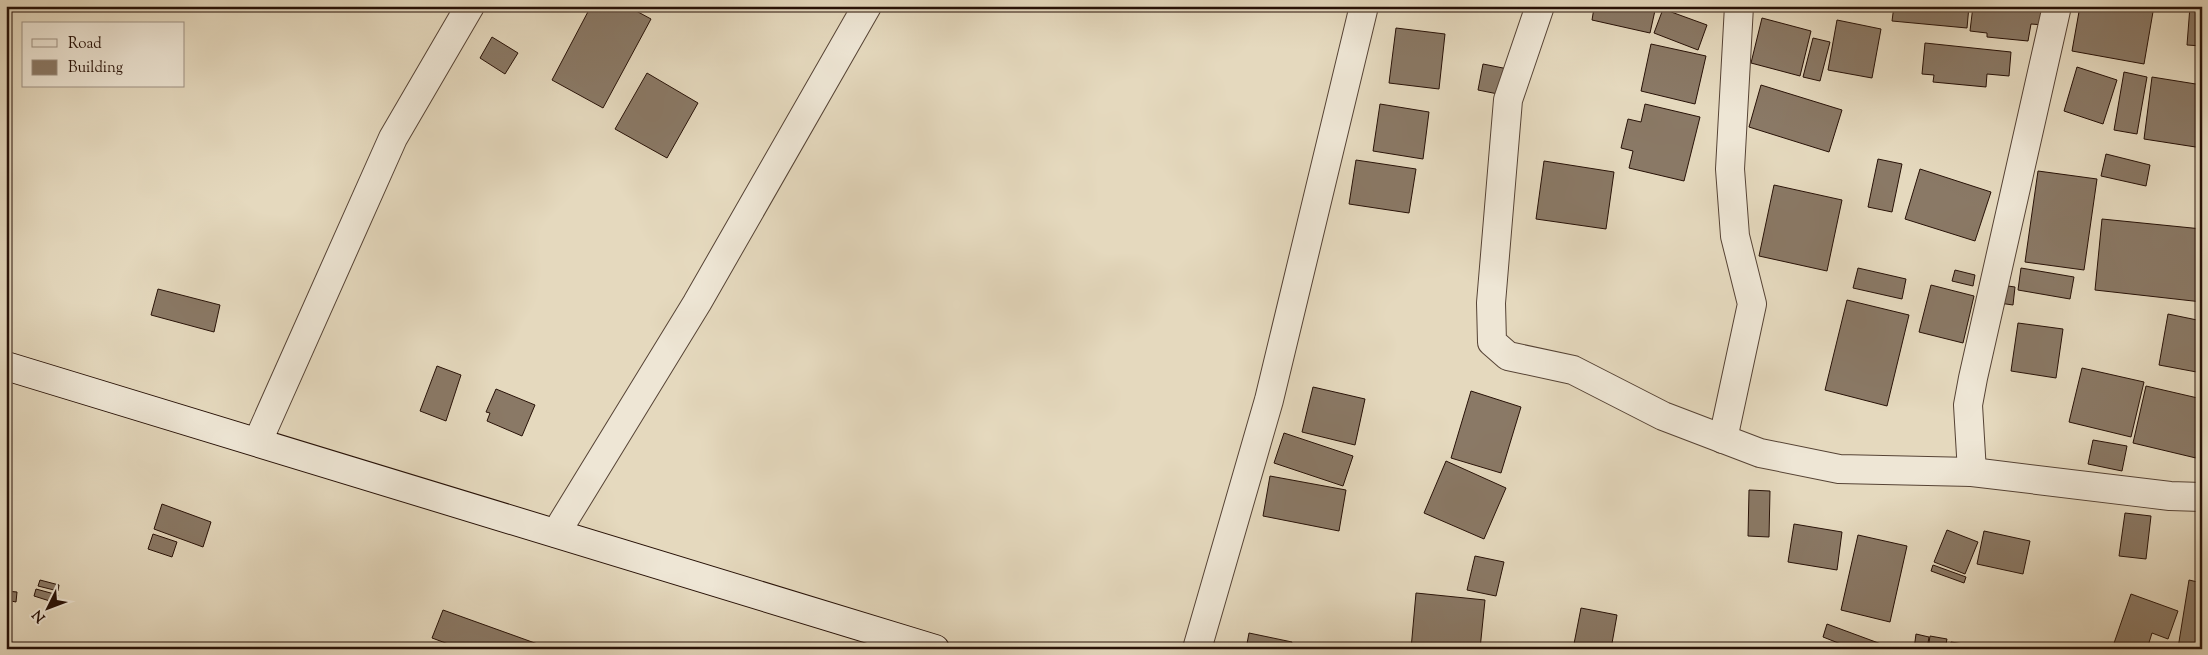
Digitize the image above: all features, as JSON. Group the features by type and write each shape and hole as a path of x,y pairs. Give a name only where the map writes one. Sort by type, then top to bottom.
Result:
{"street":[{"path":"258,441 393,138 470,6"},
{"path":"556,533 697,303 867,6"},
{"path":"1197,649 1269,400 1364,6"},
{"path":"1540,6 1508,100 1491,303 1492,342 1508,356 1573,370 1663,416 1760,453 1839,469 1972,472 2170,496 2202,497"},
{"path":"1723,439 1752,304 1735,236 1730,169 1740,6"},
{"path":"1972,472 1968,404 2057,6"},
{"path":"6,366 258,441 935,649"}],"building":[{"path":"591,6 627,6 651,19 603,108 552,80"},
{"path":"1588,6 1656,6 1650,33 1592,20 1594,8"},
{"path":"1894,6 1969,6 1967,28 1892,21"},
{"path":"1973,6 2047,6 2044,25 2031,24 2028,41 1987,37 1987,33 1970,31"},
{"path":"2080,6 2154,6 2144,64 2072,51"},
{"path":"2190,6 2202,6 2202,46 2187,45"},
{"path":"1663,9 1707,25 1698,50 1654,33"},
{"path":"1762,18 1811,31 1800,76 1751,63"},
{"path":"1837,20 1881,29 1872,78 1828,70"},
{"path":"1396,28 1445,34 1439,89 1389,83"},
{"path":"492,37 518,53 505,74 480,58"},
{"path":"1813,38 1830,42 1820,81 1803,77"},
{"path":"1925,43 2011,52 2009,76 1987,74 1986,87 1933,82 1934,75 1922,74"},
{"path":"1651,44 1706,56 1695,104 1641,91"},
{"path":"1483,64 1508,69 1503,95 1478,90"},
{"path":"2077,67 2117,80 2103,124 2064,111"},
{"path":"2124,72 2147,77 2137,134 2114,130"},
{"path":"647,73 698,103 667,158 615,129"},
{"path":"2152,77 2202,85 2202,148 2144,139"},
{"path":"1761,85 1842,110 1829,152 1749,127"},
{"path":"1380,104 1429,112 1423,159 1373,151"},
{"path":"1645,104 1700,117 1684,181 1629,168 1633,151 1621,148 1628,119 1641,122"},
{"path":"2106,154 2150,165 2146,186 2101,176"},
{"path":"1878,159 1902,164 1892,212 1868,207"},
{"path":"1356,160 1416,169 1409,213 1349,204"},
{"path":"1544,161 1614,172 1606,229 1536,219"},
{"path":"1920,169 1991,192 1975,241 1905,219"},
{"path":"2038,171 2097,179 2084,270 2025,262"},
{"path":"1774,185 1842,200 1827,271 1759,256"},
{"path":"2102,219 2202,229 2202,302 2095,290"},
{"path":"1858,268 1906,279 1902,299 1853,288"},
{"path":"2021,268 2074,277 2070,299 2018,290"},
{"path":"1955,270 1975,275 1973,286 1952,281"},
{"path":"1931,285 1974,296 1963,343 1919,332"},
{"path":"2001,285 2015,287 2013,305 1999,303"},
{"path":"158,289 220,305 214,332 151,315"},
{"path":"1847,300 1909,315 1887,406 1825,390"},
{"path":"2168,314 2202,321 2202,373 2159,365"},
{"path":"2018,323 2063,329 2056,378 2011,371"},
{"path":"437,366 461,375 446,421 420,411"},
{"path":"2082,368 2144,382 2131,437 2069,422"},
{"path":"2146,386 2202,399 2202,431 2196,458 2133,443"},
{"path":"1313,387 1365,399 1355,445 1302,432"},
{"path":"496,389 535,405 522,436 487,421 490,413 486,412"},
{"path":"1471,391 1521,407 1501,473 1451,458"},
{"path":"1284,433 1353,456 1343,486 1274,463"},
{"path":"2093,440 2127,446 2122,471 2088,464"},
{"path":"1446,461 1506,488 1484,539 1424,513"},
{"path":"1270,476 1346,490 1339,531 1263,516"},
{"path":"1749,490 1770,491 1769,537 1748,536"},
{"path":"162,504 211,522 203,547 154,529"},
{"path":"2125,513 2151,516 2146,559 2119,556"},
{"path":"1794,524 1842,532 1837,570 1788,562"},
{"path":"1947,530 1978,542 1965,574 1934,562"},
{"path":"1984,531 2030,541 2023,574 1977,564"},
{"path":"153,534 177,542 172,557 148,549"},
{"path":"1858,535 1907,546 1890,622 1841,610"},
{"path":"1475,556 1504,562 1496,596 1467,590"},
{"path":"1933,565 1966,577 1964,583 1931,571"},
{"path":"40,580 59,585 58,591 38,586"},
{"path":"2189,580 2202,583 2202,649 2178,648"},
{"path":"36,589 58,595 56,603 34,596"},
{"path":"6,591 17,592 16,602 6,600"},
{"path":"1416,593 1485,600 1480,649 1411,649"},
{"path":"2131,594 2178,611 2168,639 2152,633 2147,649 2112,649"},
{"path":"1581,608 1617,615 1611,649 1573,649"},
{"path":"443,610 546,647 545,649 462,649 432,638"},
{"path":"1827,624 1892,649 1845,649 1846,646 1823,637"},
{"path":"1249,633 1292,642 1290,649 1246,649"},
{"path":"1916,634 1929,637 1927,649 1914,649"},
{"path":"1930,636 1947,639 1945,649 1928,649"},
{"path":"1951,642 1964,644 1963,649 1950,649"}]}
